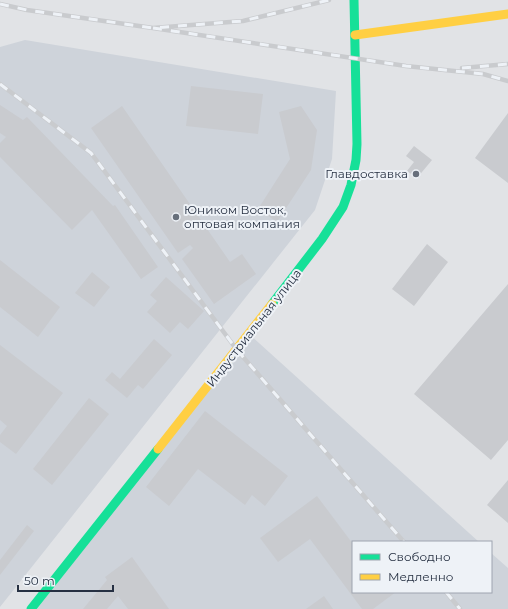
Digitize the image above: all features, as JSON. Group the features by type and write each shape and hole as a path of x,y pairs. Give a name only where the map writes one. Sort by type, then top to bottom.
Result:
{"street":[{"name":"Индустриальная улица","path":"31,609 238,350 322,239 343,207 351,185 357,155 354,0"},
{"path":"355,35 508,14"}],"shaded area":[{"path":"25,40 336,91 332,159 315,210 0,607 0,47"},
{"path":"249,334 478,541 352,541 352,593 492,593 492,554 508,568 508,609 37,609"}],"building":[{"path":"191,86 263,94 258,134 186,126"},
{"path":"0,105 23,120 27,117 113,206 115,205 158,267 141,279 92,210 72,230 0,157 0,143 6,137 0,133"},
{"name":"Юником Восток, оптовая компания","path":"122,106 230,262 242,254 256,274 214,304 182,259 193,248 190,245 178,253 91,128"},
{"path":"301,106 317,130 311,170 277,222 258,209 290,159 279,112"},
{"path":"508,113 508,183 475,158"},
{"path":"414,146 432,160 417,178 407,171 414,162 406,156"},
{"path":"427,244 448,262 414,306 392,289"},
{"path":"0,260 60,307 38,337 0,307"},
{"path":"92,272 110,287 94,307 75,293"},
{"path":"166,277 204,311 188,329 180,322 170,333 147,312 157,301 150,295"},
{"path":"508,284 508,440 491,460 414,394"},
{"path":"154,339 172,355 143,389 138,385 127,398 105,380 112,372 120,379"},
{"path":"0,345 63,393 16,454 0,442 0,435 7,426 0,420"},
{"path":"89,398 109,414 52,485 33,469"},
{"path":"205,411 288,476 265,506 252,495 245,505 198,469 169,506 146,487"},
{"path":"508,480 508,523 487,505"},
{"path":"317,496 352,543 352,593 395,593 373,609 362,609 310,539 278,562 260,538"},
{"path":"27,525 34,531 0,575 0,560"},
{"path":"132,557 169,609 128,609 118,596 107,609 83,609 107,580 105,577"},
{"path":"324,596 333,609 306,609"}],"railway":[{"path":"0,4 27,10 153,28 243,21 329,0"},
{"path":"153,28 406,66 483,74 508,81"},
{"path":"462,68 508,64"},
{"path":"0,84 91,153 237,350 403,541"},
{"path":"447,593 460,609"}],"traffic: fast":[{"path":"272,304 322,239 343,207 351,185 356,160 357,144 354,0"},
{"path":"31,609 158,449"}],"traffic: slow":[{"path":"355,35 508,14"},
{"path":"158,449 272,304"}],"place":[{"name":"Главдоставка","path":"416,174"},
{"name":"Юником Восток, оптовая компания","path":"176,217"}]}
